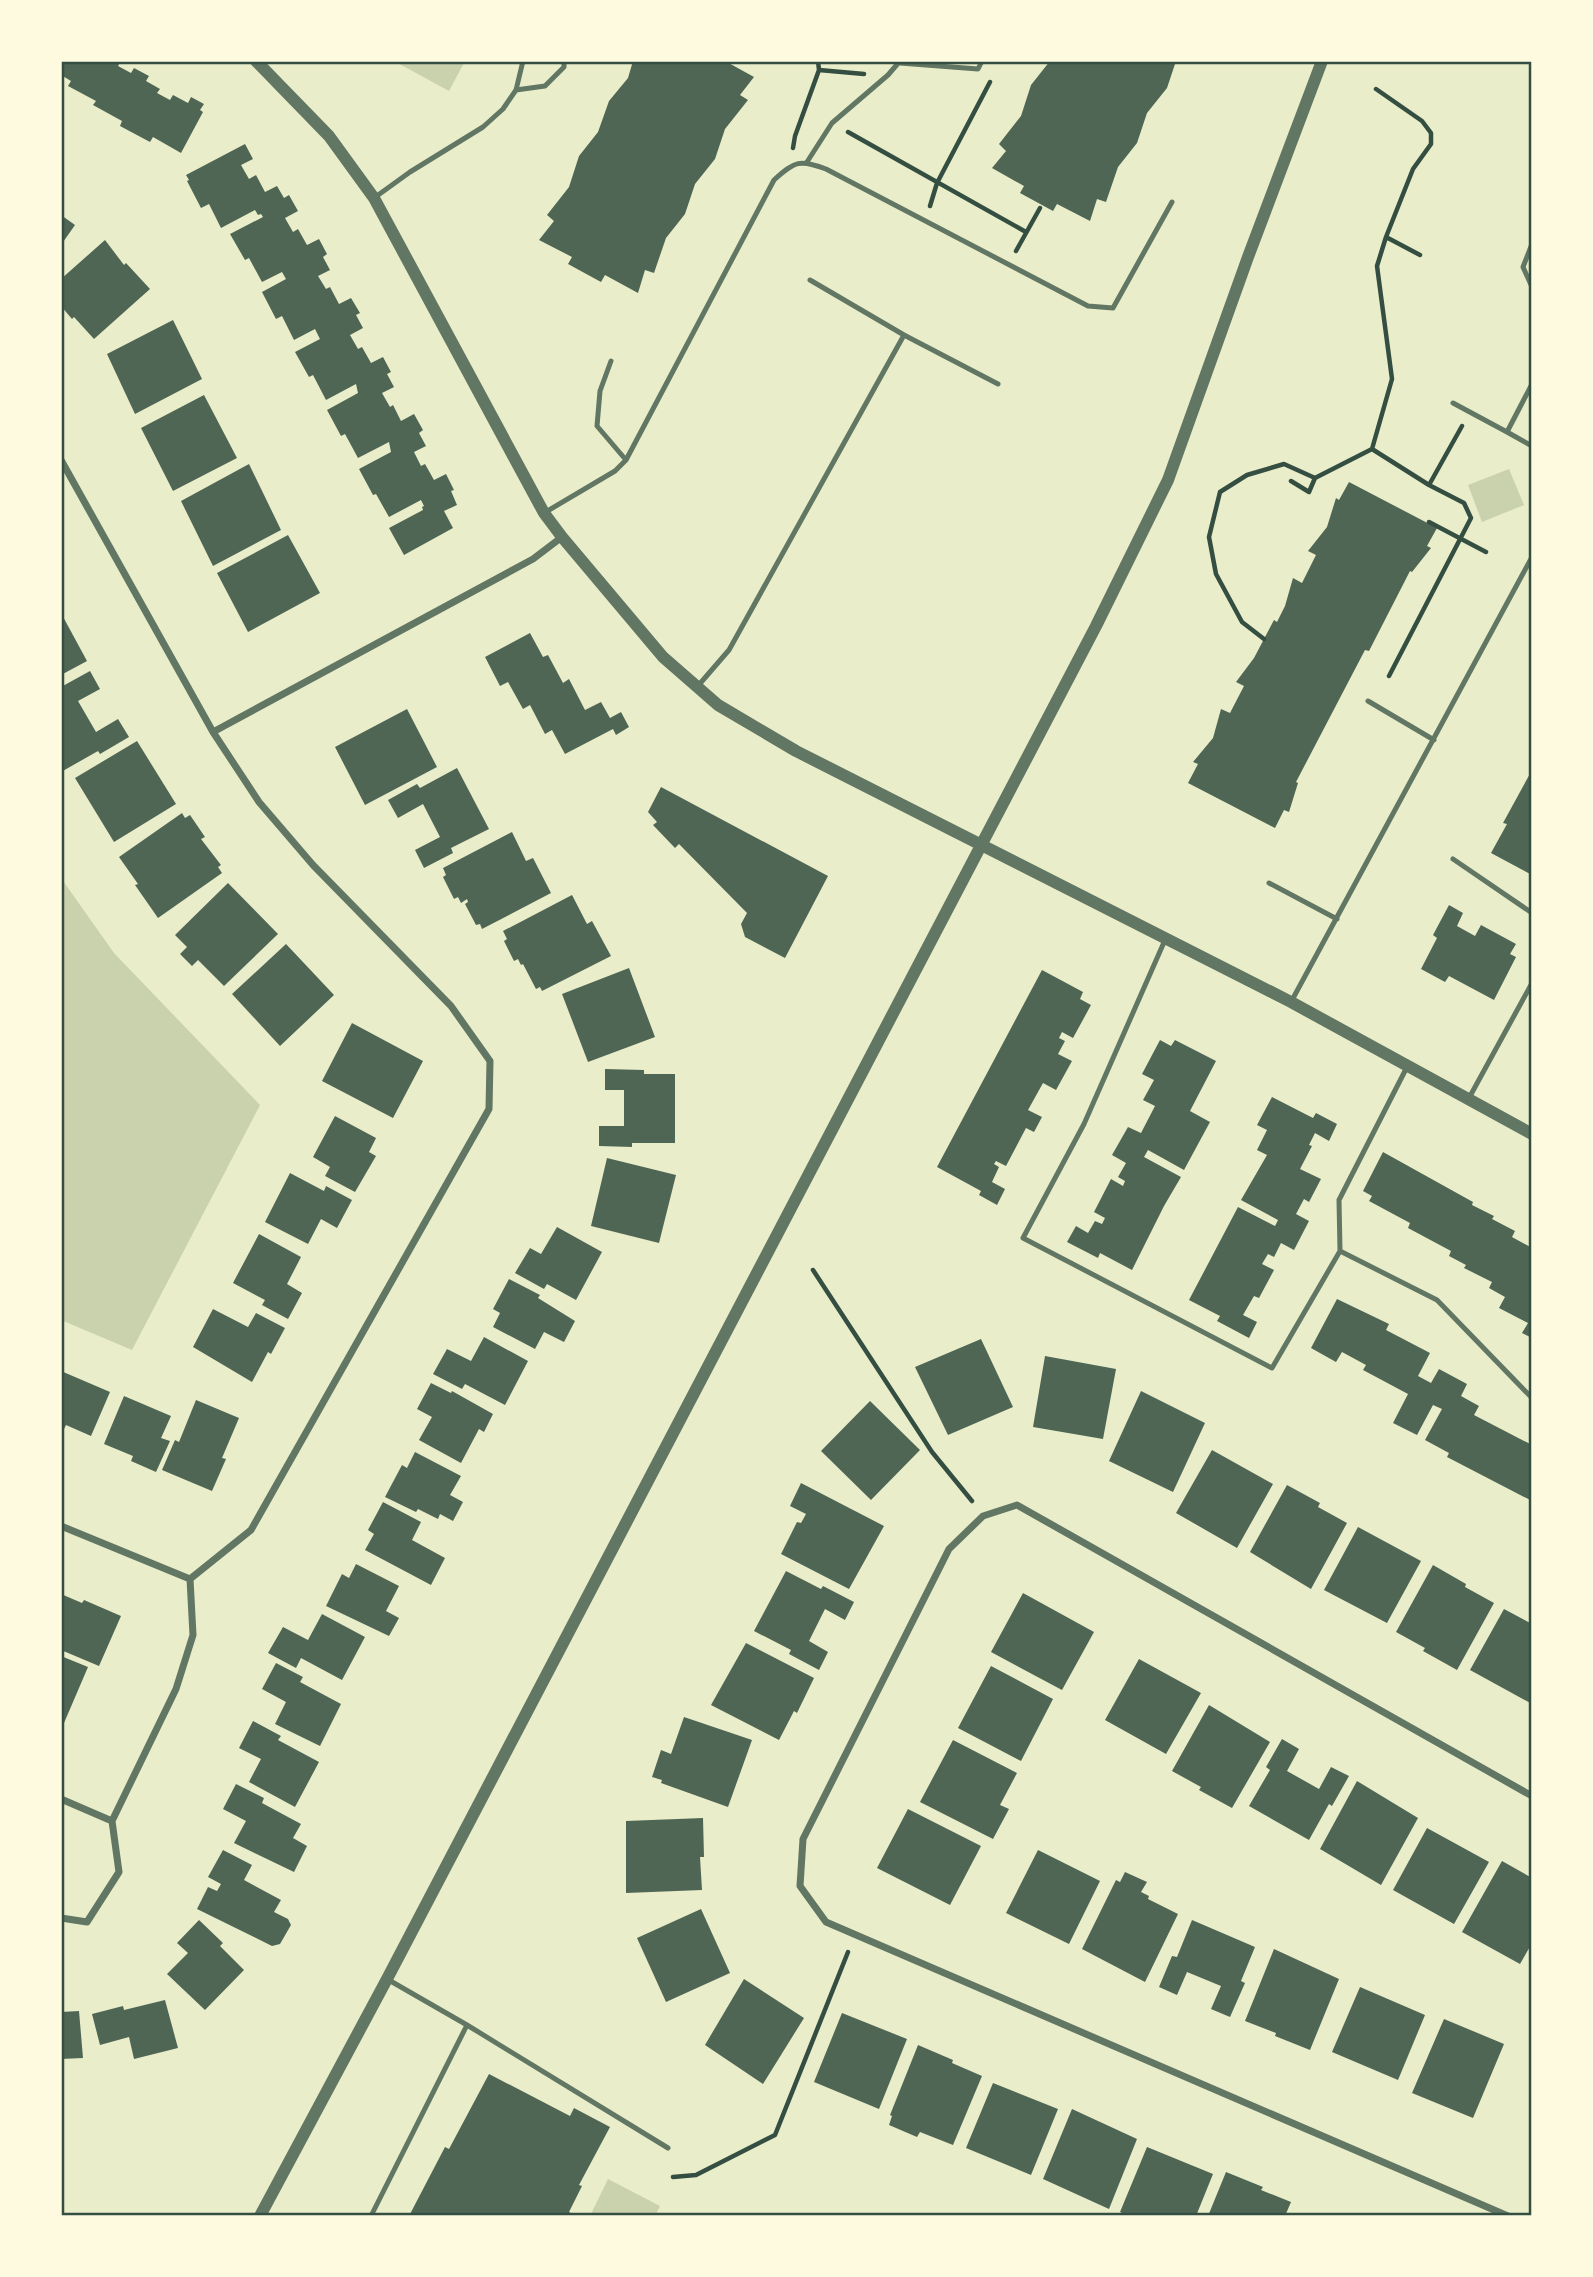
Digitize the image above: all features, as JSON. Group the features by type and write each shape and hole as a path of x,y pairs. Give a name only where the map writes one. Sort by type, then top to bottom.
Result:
{"street":[{"path":"256,61 329,136 374,198 544,513 663,657 697,687 719,705 769,736 1291,1002 1532,1134"},
{"path":"260,2216 387,1979 1096,626 1168,480 1322,61"},
{"path":"61,460 212,732 259,802 313,865 451,1006 490,1061 489,1109 251,1530 190,1579"},
{"path":"212,732 533,559 562,537"},
{"path":"1508,2216 826,1922 800,1886 803,1839 949,1549 983,1516 1017,1505 1532,1796"},
{"path":"61,1526 190,1579"},
{"path":"61,1918 87,1922 119,1872 111,1821 176,1689 192,1635 190,1579"},
{"path":"61,1799 111,1821"}],"lane":[{"path":"374,198 410,172 483,127 503,109 516,90 523,61"},
{"path":"516,90 545,86 564,67 565,61"},
{"path":"807,162 832,123 900,62 978,69 982,61"},
{"path":"544,513 615,471 626,460 774,180 791,165 807,162 826,169 1088,306 1112,308 1172,202"},
{"path":"1532,244 1523,267 1532,287"},
{"path":"810,280 904,335 998,384"},
{"path":"697,687 729,650 904,335"},
{"path":"611,361 600,391 597,426 626,460"},
{"path":"1507,432 1532,384"},
{"path":"1453,403 1532,446"},
{"path":"1291,1002 1532,557"},
{"path":"1368,701 1434,740"},
{"path":"1453,859 1532,913"},
{"path":"1269,883 1337,919"},
{"path":"1166,937 1084,1124 1023,1238 1272,1368 1340,1251 1339,1200 1408,1065"},
{"path":"1469,1098 1532,983"},
{"path":"1340,1251 1437,1300 1532,1398"},
{"path":"387,1979 668,2148"},
{"path":"371,2216 467,2025"}],"path":[{"path":"818,61 819,70"},
{"path":"927,221 937,183 996,71"},
{"path":"1291,481 1308,492 1315,478 1371,449 1392,379 1377,266 1413,169 1432,144 1431,133 1422,121 1376,89"},
{"path":"832,123 1026,232"},
{"path":"1009,264 1040,208"},
{"path":"1386,237 1420,255"},
{"path":"1429,485 1462,425"},
{"path":"1371,449 1464,503 1471,518 1389,676"},
{"path":"1264,639 1242,622 1216,574 1209,537 1220,492 1247,475 1284,464 1315,478"},
{"path":"1429,522 1486,552"},
{"path":"813,1270 932,1452 983,1516"},
{"path":"673,2177 696,2175 775,2135 855,1935"}],"green space":[{"path":"394,61 465,61 449,91"},
{"path":"1509,469 1524,505 1482,522 1468,485"},
{"path":"61,878 114,953 260,1105 132,1350 61,1320"},
{"path":"608,2179 660,2206 655,2216 590,2216"}],"building":[{"path":"61,61 121,61 118,66 131,73 134,68 149,76 146,81 160,89 157,93 170,100 173,95 188,103 191,97 204,104 200,110 203,112 181,153 153,137 150,142 120,126 122,121 93,105 96,101 68,86 71,81 61,75"},
{"path":"633,61 725,61 754,77 740,95 748,100 725,129 715,159 695,184 685,214 666,238 654,273 645,270 638,293 605,275 601,282 568,264 572,257 539,240 554,221 547,215 569,187 579,156 598,132 609,101 628,78"},
{"path":"1050,61 1176,61 1167,88 1147,113 1137,143 1118,167 1106,202 1097,199 1090,221 1057,204 1053,211 1020,193 1024,186 992,168 1006,151 999,144 1021,116 1031,85"},
{"path":"245,144 253,159 241,165 249,179 256,175 265,192 277,186 284,198 289,195 298,211 285,218 293,232 298,229 307,245 319,239 327,254 323,257 330,270 318,276 326,289 330,287 339,304 351,298 360,313 356,315 363,328 350,335 358,349 362,347 371,363 383,357 391,372 387,374 394,387 382,393 390,407 393,405 401,421 414,414 423,430 419,433 426,446 414,452 421,466 425,464 434,480 446,474 454,490 451,491 457,505 444,511 453,528 404,555 389,528 423,510 424,506 421,500 389,517 376,494 373,495 359,469 391,452 389,442 358,458 345,434 341,436 327,410 358,393 356,384 326,400 313,375 309,377 295,352 320,339 315,329 294,340 282,316 276,319 262,292 286,279 282,272 262,282 249,258 245,260 230,234 263,217 255,210 221,228 209,204 201,208 187,181 189,180 186,175"},
{"path":"61,215 75,225 61,245"},
{"path":"105,240 124,265 126,263 150,289 94,339 61,306 61,279"},
{"path":"173,320 202,379 135,414 107,354"},
{"path":"204,395 237,458 173,491 141,428"},
{"path":"249,464 281,530 213,566 181,501"},
{"path":"1349,482 1437,528 1427,546 1431,548 1412,572 1410,571 1369,651 1365,650 1296,782 1298,783 1289,812 1284,810 1275,828 1188,783 1198,764 1193,762 1213,738 1221,709 1230,713 1244,686 1236,682 1254,658 1274,620 1277,622 1293,578 1302,583 1316,555 1308,551 1327,527 1336,498 1339,500"},
{"path":"288,535 320,593 248,632 217,573"},
{"path":"61,613 87,661 61,675"},
{"path":"530,633 543,657 548,655 563,683 569,679 585,710 601,702 610,718 621,712 629,727 616,735 613,729 565,754 552,730 545,734 530,705 523,709 508,682 500,686 485,657"},
{"path":"90,671 100,689 78,701 96,732 118,719 129,737 61,772 61,687"},
{"path":"407,709 437,767 365,805 335,747"},
{"path":"137,741 176,804 114,842 75,778"},
{"path":"457,768 489,829 451,848 453,853 424,868 415,850 440,837 423,804 398,818 388,800 417,784 420,788"},
{"path":"1532,770 1532,875 1491,853 1507,824 1503,823"},
{"path":"661,787 828,876 785,958 745,937 741,924 747,913 679,844 675,848 653,825 657,822 648,812"},
{"path":"182,813 185,818 190,815 205,837 201,839 221,865 218,867 222,873 158,918 119,857"},
{"path":"512,832 526,861 533,858 551,893 482,929 480,924 476,925 465,904 467,899 461,903 458,897 454,899 443,877 446,875 443,868"},
{"path":"228,883 278,934 224,986 198,960 192,966 180,954 187,947 175,935"},
{"path":"572,895 587,924 592,921 611,956 542,991 540,987 536,989 523,964 521,965 518,959 514,961 504,941 507,939 503,931"},
{"path":"1449,905 1463,913 1457,926 1475,936 1481,925 1516,944 1510,954 1516,957 1494,1000 1449,976 1445,982 1421,969 1437,938 1433,935"},
{"path":"286,944 334,995 280,1046 232,994"},
{"path":"629,968 655,1037 588,1062 562,994"},
{"path":"1042,970 1083,992 1080,999 1091,1005 1073,1038 1062,1032 1059,1038 1065,1041 1058,1054 1072,1061 1056,1090 1043,1083 1028,1110 1042,1117 1034,1132 1026,1128 1006,1166 996,1161 994,1164 999,1167 992,1182 1005,1189 997,1205 979,1195 981,1191 937,1167"},
{"path":"352,1023 423,1061 393,1118 322,1081"},
{"path":"1160,1040 1171,1046 1175,1040 1216,1061 1190,1111 1210,1122 1184,1170 1148,1150 1144,1157 1181,1177 1132,1270 1100,1253 1098,1258 1067,1242 1076,1226 1088,1233 1095,1221 1102,1224 1105,1218 1094,1212 1111,1179 1123,1186 1125,1181 1118,1177 1126,1163 1112,1155 1128,1127 1141,1133 1155,1106 1143,1100 1154,1080 1142,1074"},
{"path":"605,1069 644,1070 644,1074 675,1074 675,1143 632,1143 632,1147 599,1146 599,1126 624,1126 624,1090 605,1090"},
{"path":"1272,1097 1313,1118 1316,1113 1337,1124 1329,1141 1315,1133 1309,1145 1312,1146 1300,1169 1321,1179 1309,1202 1304,1199 1296,1214 1309,1221 1294,1250 1281,1243 1274,1257 1268,1254 1262,1264 1274,1270 1259,1298 1254,1296 1243,1315 1257,1322 1249,1338 1217,1321 1220,1316 1189,1300 1238,1207 1275,1226 1278,1220 1241,1200 1267,1155 1257,1150 1267,1130 1257,1125"},
{"path":"335,1116 376,1138 369,1152 376,1156 355,1192 325,1176 330,1167 313,1157"},
{"path":"1383,1152 1473,1202 1472,1205 1494,1216 1492,1219 1515,1231 1512,1237 1532,1248 1529,1256 1532,1258 1532,1338 1522,1333 1528,1323 1499,1308 1505,1297 1489,1288 1492,1282 1464,1268 1466,1265 1449,1256 1451,1251 1408,1228 1410,1223 1369,1201 1372,1196 1363,1191"},
{"path":"607,1158 676,1175 659,1243 591,1226"},
{"path":"290,1173 324,1191 326,1186 352,1200 337,1228 321,1219 308,1244 265,1222"},
{"path":"557,1227 602,1252 576,1300 547,1284 544,1289 515,1273 530,1248 541,1254"},
{"path":"259,1234 301,1257 287,1284 302,1293 288,1319 262,1305 265,1300 233,1283"},
{"path":"509,1279 540,1295 538,1298 575,1321 564,1342 544,1332 535,1349 493,1327 500,1313 493,1309"},
{"path":"1337,1299 1389,1324 1386,1330 1430,1353 1418,1376 1431,1383 1439,1369 1467,1384 1461,1396 1479,1406 1474,1415 1532,1445 1532,1501 1447,1457 1449,1453 1425,1440 1442,1409 1433,1405 1417,1435 1393,1423 1408,1394 1363,1370 1366,1365 1342,1352 1336,1362 1311,1348"},
{"path":"213,1309 248,1327 256,1313 285,1328 252,1382 193,1347"},
{"path":"484,1337 528,1361 505,1405 465,1384 462,1389 433,1374 447,1349 471,1361"},
{"path":"981,1339 1013,1407 948,1435 915,1367"},
{"path":"1045,1356 1116,1369 1103,1439 1033,1427"},
{"path":"61,1371 110,1392 91,1436 66,1425 61,1435"},
{"path":"431,1383 451,1393 452,1391 493,1414 484,1432 479,1429 461,1463 419,1440 432,1417 417,1409"},
{"path":"1141,1391 1205,1423 1173,1492 1109,1461"},
{"path":"124,1396 171,1416 161,1438 170,1441 156,1472 131,1461 133,1456 104,1444"},
{"path":"196,1400 239,1418 212,1491 162,1470 175,1440 179,1442"},
{"path":"870,1401 920,1450 871,1500 821,1451"},
{"path":"1212,1450 1273,1484 1237,1548 1176,1513"},
{"path":"415,1452 461,1476 450,1495 463,1502 453,1521 440,1514 438,1519 418,1509 416,1512 385,1497 402,1465 407,1468"},
{"path":"801,1483 884,1526 849,1589 781,1554 797,1522 801,1523 806,1514 790,1506"},
{"path":"1287,1485 1320,1503 1318,1507 1347,1523 1311,1589 1250,1552"},
{"path":"383,1502 421,1522 412,1540 445,1558 431,1585 365,1550 374,1534 368,1530"},
{"path":"1358,1527 1421,1561 1387,1623 1324,1590"},
{"path":"356,1564 399,1586 386,1611 399,1618 389,1636 326,1606 342,1574 349,1578"},
{"path":"1433,1565 1494,1603 1457,1670 1396,1632"},
{"path":"786,1571 854,1602 845,1620 825,1609 809,1641 828,1652 819,1670 789,1654 791,1650 754,1631"},
{"path":"1023,1593 1094,1632 1062,1690 991,1652"},
{"path":"61,1594 82,1603 84,1600 121,1616 99,1666 61,1650"},
{"path":"1504,1609 1532,1624 1532,1704 1470,1670"},
{"path":"322,1614 365,1637 342,1680 301,1658 296,1668 268,1653 283,1627 308,1640"},
{"path":"746,1643 814,1678 797,1713 794,1711 779,1740 711,1705"},
{"path":"61,1656 88,1667 64,1723 61,1722"},
{"path":"1139,1659 1201,1693 1166,1754 1105,1720"},
{"path":"276,1663 303,1677 300,1682 341,1704 320,1746 275,1724 286,1702 262,1689"},
{"path":"991,1666 1053,1699 1021,1761 958,1728"},
{"path":"1209,1705 1270,1742 1232,1808 1172,1771"},
{"path":"684,1717 752,1740 728,1807 661,1783 662,1780 652,1777 661,1750 671,1754"},
{"path":"253,1721 281,1736 278,1740 319,1762 295,1807 249,1782 261,1759 239,1748"},
{"path":"1282,1739 1299,1749 1287,1771 1319,1789 1331,1767 1349,1776 1332,1806 1329,1804 1309,1840 1249,1806 1270,1770 1266,1767"},
{"path":"953,1740 1017,1773 1000,1805 1009,1809 993,1839 920,1802"},
{"path":"1357,1781 1418,1818 1381,1885 1320,1849"},
{"path":"236,1784 264,1798 262,1803 301,1824 293,1838 307,1846 294,1872 234,1843 246,1821 223,1809"},
{"path":"908,1809 981,1846 950,1905 877,1868"},
{"path":"703,1818 704,1857 700,1857 702,1890 626,1893 626,1821"},
{"path":"1427,1828 1489,1862 1454,1924 1393,1890"},
{"path":"223,1850 252,1865 244,1880 281,1900 274,1912 288,1919 291,1925 280,1944 272,1946 197,1909 208,1887 217,1891 221,1884 208,1877"},
{"path":"1038,1850 1100,1881 1069,1944 1006,1913"},
{"path":"1502,1861 1532,1878 1532,1943 1520,1964 1462,1932"},
{"path":"1125,1872 1147,1882 1141,1892 1149,1896 1148,1899 1178,1914 1145,1982 1082,1949 1116,1880 1120,1882"},
{"path":"701,1909 730,1973 666,2002 637,1938"},
{"path":"199,1920 223,1943 220,1946 244,1970 205,2010 167,1974 188,1953 177,1943"},
{"path":"1192,1920 1255,1947 1241,1981 1245,1983 1230,2017 1211,2009 1221,1986 1187,1972 1177,1995 1159,1987 1172,1956 1177,1957"},
{"path":"1274,1949 1339,1979 1310,2050 1245,2021"},
{"path":"744,1979 804,2018 763,2084 705,2045"},
{"path":"1360,1987 1425,2015 1398,2080 1332,2052"},
{"path":"165,2000 178,2048 134,2059 129,2037 100,2045 92,2014"},
{"path":"79,2011 83,2058 61,2059 61,2012"},
{"path":"842,2013 907,2039 879,2109 814,2082"},
{"path":"1444,2019 1504,2044 1473,2118 1412,2093"},
{"path":"918,2045 982,2076 953,2145 920,2132 917,2137 889,2125 890,2115"},
{"path":"489,2074 570,2116 574,2108 610,2127 579,2185 582,2186 569,2212 576,2216 409,2216 445,2147 449,2149"},
{"path":"993,2083 1058,2109 1031,2175 966,2148"},
{"path":"1072,2109 1137,2139 1109,2209 1043,2179"},
{"path":"1147,2147 1213,2174 1196,2216 1128,2216 1120,2212"},
{"path":"1226,2172 1291,2202 1285,2216 1208,2216"}]}
